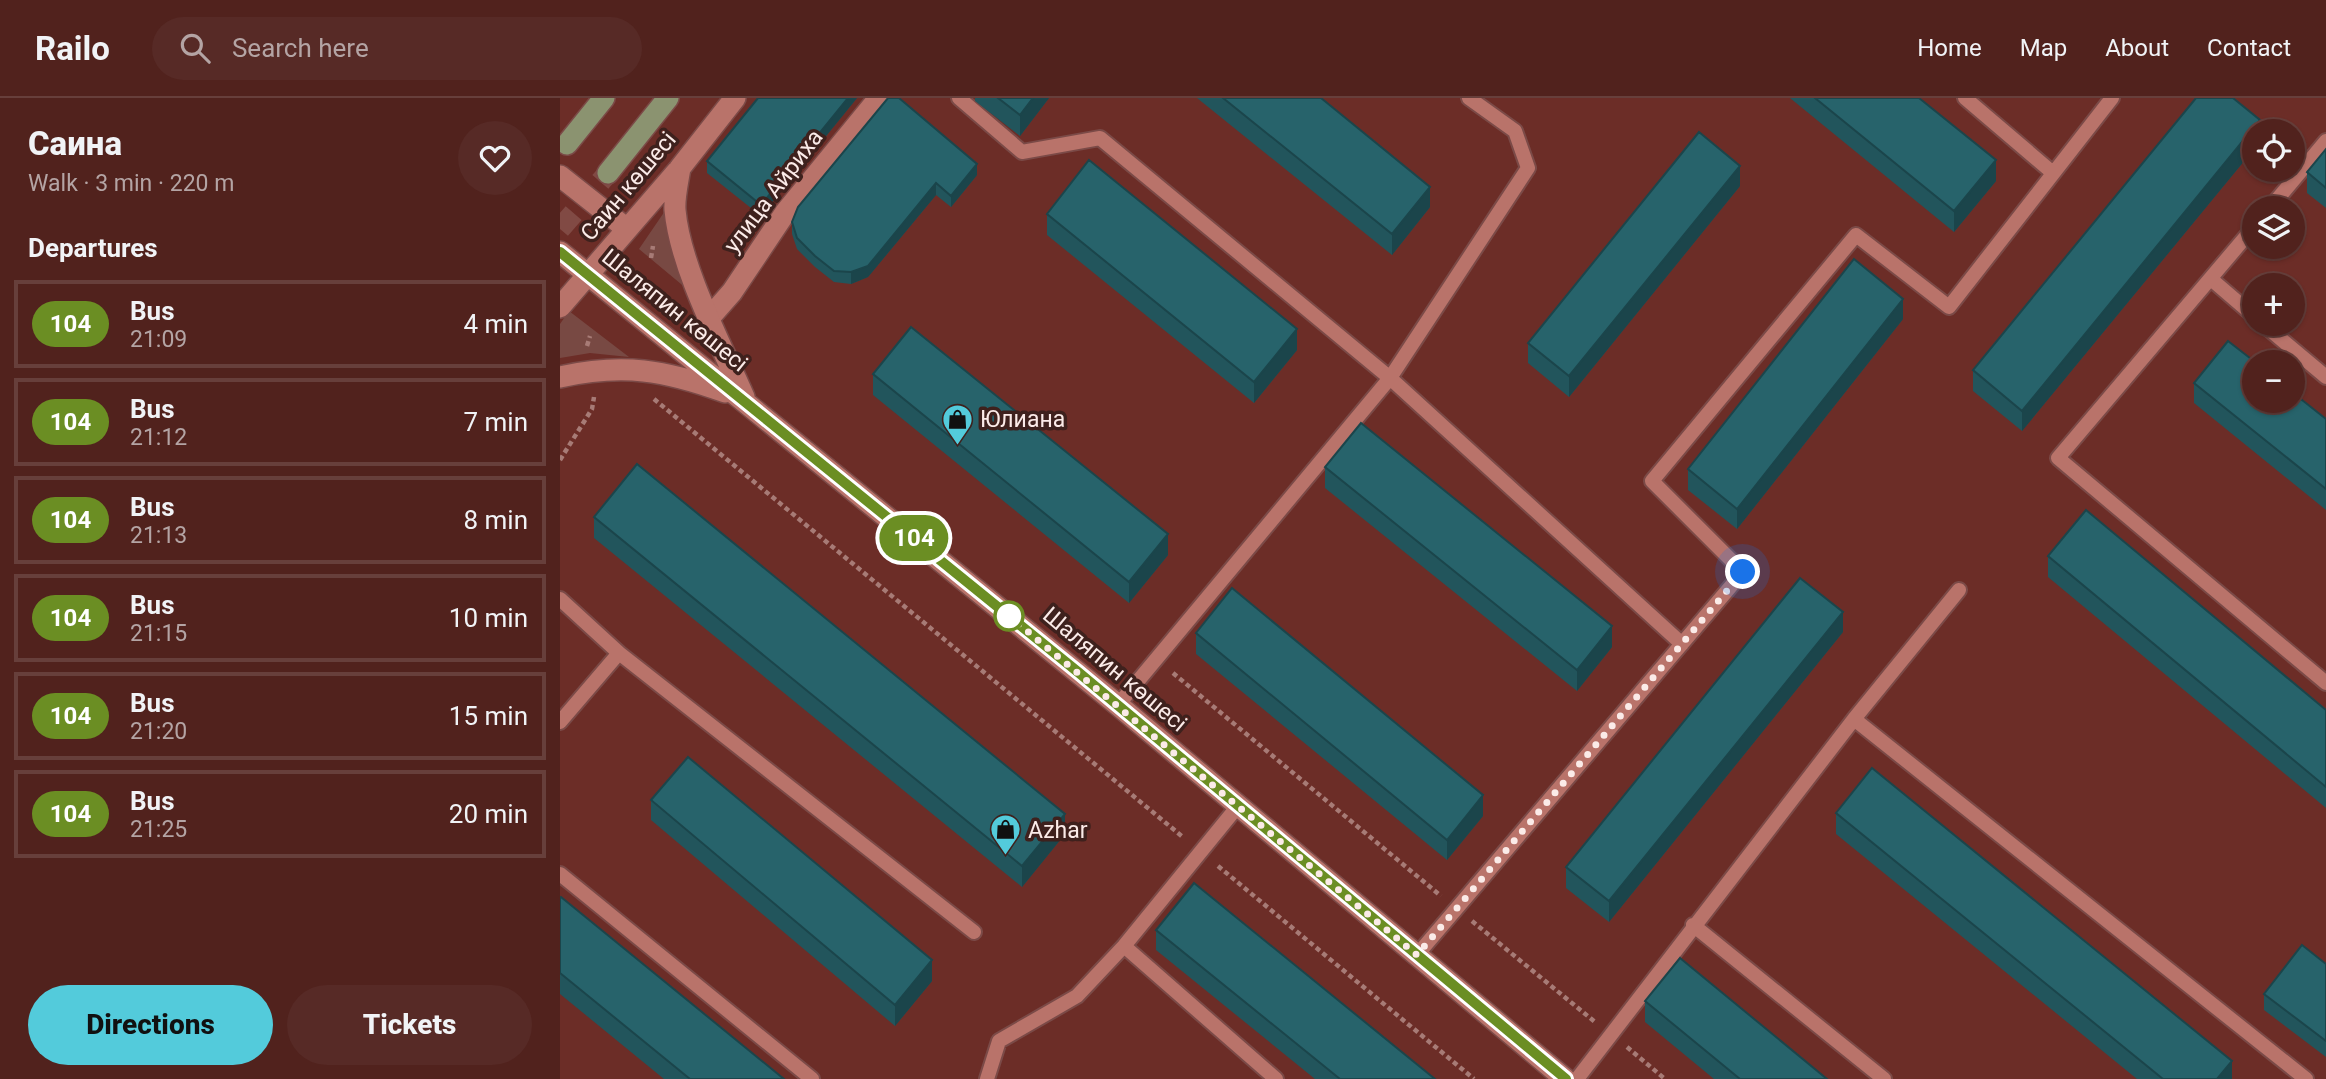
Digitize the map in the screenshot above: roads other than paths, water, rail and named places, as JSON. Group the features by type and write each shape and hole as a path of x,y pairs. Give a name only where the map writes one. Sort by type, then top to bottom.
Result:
{"main road":[{"path":"567,144 604,98"},
{"name":"Саин көшесі","path":"608,173 668,98"},
{"name":"Саин көшесі","path":"560,307 680,168 735,98"},
{"name":"улица Айриха","path":"710,317 785,213 879,98"},
{"path":"680,168 675,208 681,240 690,270 744,399"},
{"path":"560,176 627,229"},
{"name":"Шаляпин көшесі","path":"560,252 1118,705 1565,1079"},
{"path":"560,377 618,367 692,380 744,399"}],"lane":[{"path":"959,98 1022,152 1100,138 1390,378 1682,644"},
{"path":"1118,705 1390,378 1528,168 1515,131 1469,98"},
{"path":"1965,98 2053,173"},
{"path":"1417,955 1743,572 1652,481 1856,235 1949,307 2112,98"},
{"path":"2280,196 2326,141"},
{"path":"2242,242 2058,458 2326,683"},
{"path":"2211,279 2242,306"},
{"path":"2277,336 2326,377"},
{"path":"1577,1079 1693,925 1959,590"},
{"path":"560,599 620,653 974,932"},
{"path":"560,722 620,653"},
{"path":"1854,719 2306,1079"},
{"path":"986,1079 999,1041 1077,996 1124,946 1238,806"},
{"path":"560,874 812,1079"},
{"path":"1693,925 1884,1079"},
{"path":"1124,946 1276,1079"}],"tunnel":[{"path":"560,229 608,173"}],"place":[{"name":"Юлиана","path":"957,446"},
{"name":"Azhar","path":"1005,857"}]}
